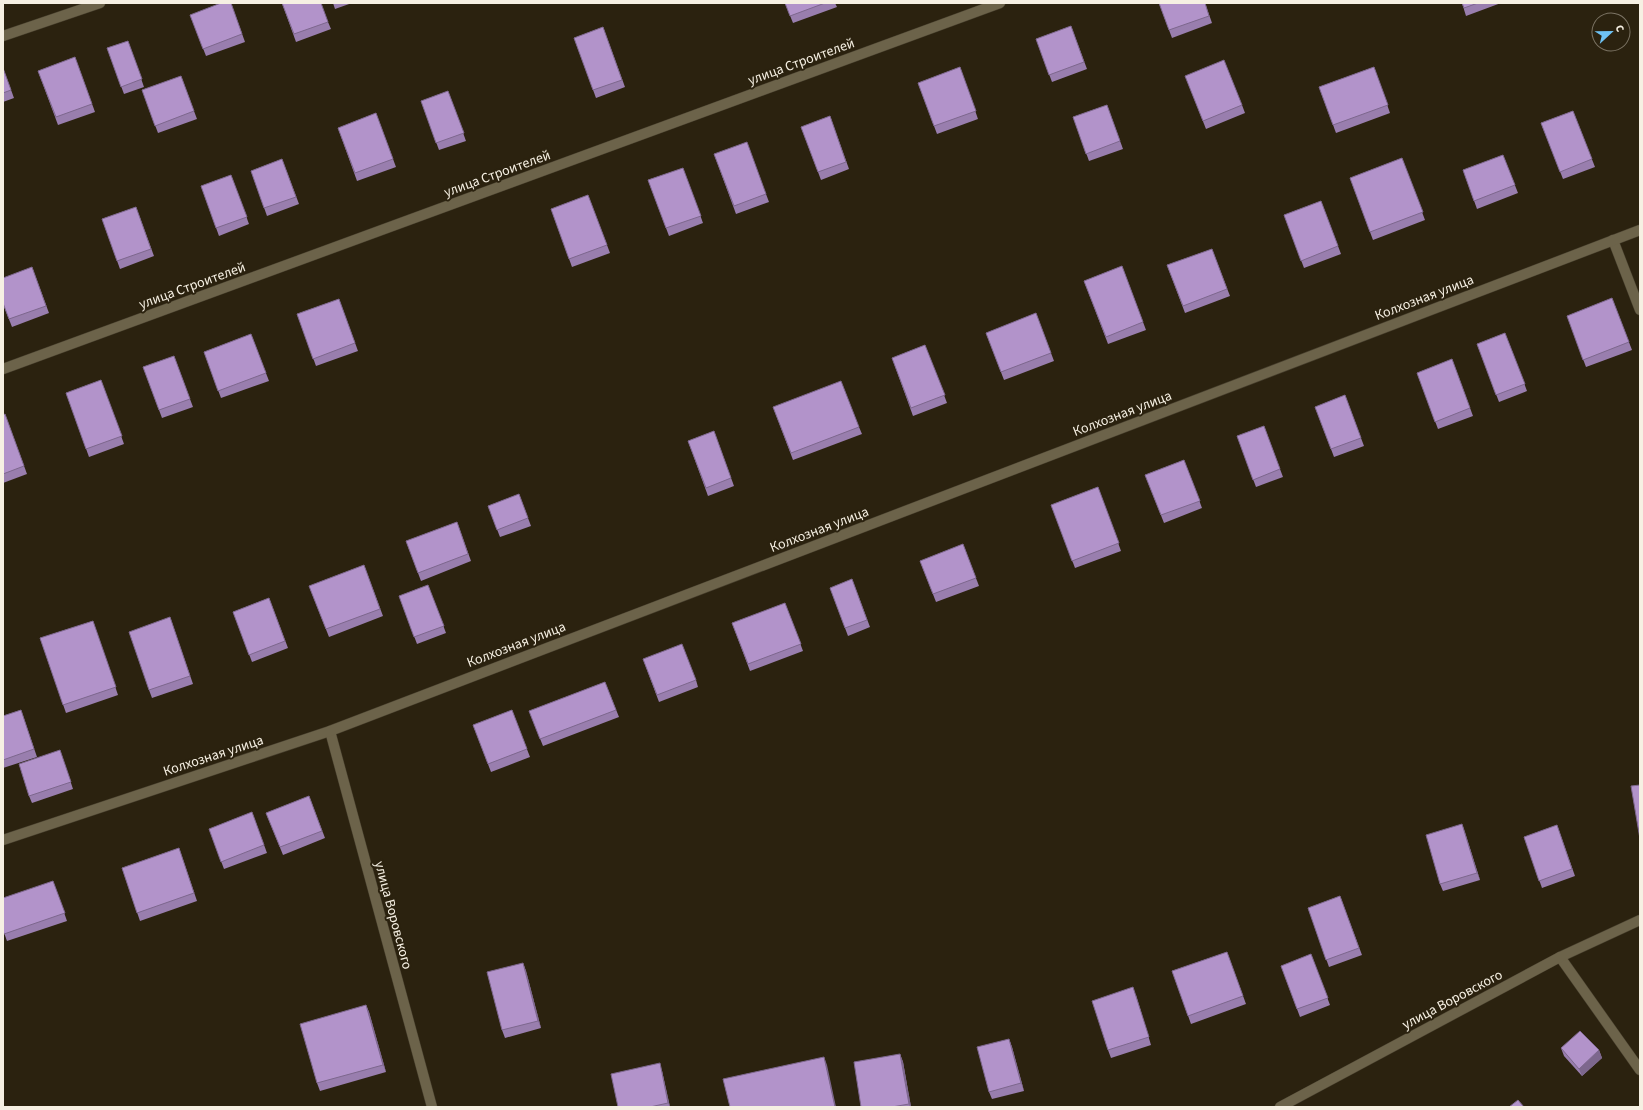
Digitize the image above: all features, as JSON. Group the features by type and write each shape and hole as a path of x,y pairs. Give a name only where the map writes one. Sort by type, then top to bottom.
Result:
{"street":[{"path":"3,36 100,3"},
{"name":"улица Строителей","path":"3,369 1000,3"},
{"name":"Колхозная улица","path":"3,840 330,730 1640,230"},
{"path":"1613,240 1640,310"},
{"name":"улица Воровского","path":"330,730 432,1107"},
{"name":"улица Воровского","path":"1280,1107 1560,957 1640,920"},
{"path":"1560,957 1640,1070"}],"building":[{"path":"221,3 231,3 242,34 203,49 190,15"},
{"path":"282,3 321,3 328,22 294,34"},
{"path":"785,3 825,3 790,16"},
{"path":"1159,3 1205,3 1209,16 1169,30"},
{"path":"1462,3 1478,3 1464,8"},
{"path":"1071,26 1084,62 1049,75 1036,39"},
{"path":"603,27 622,80 593,90 574,38"},
{"path":"128,41 142,79 121,87 107,48"},
{"path":"75,57 92,104 56,117 38,71"},
{"path":"1224,60 1242,105 1203,121 1185,76"},
{"path":"960,67 976,111 934,126 918,83"},
{"path":"1374,67 1388,105 1333,125 1319,87"},
{"path":"3,68 11,90 3,93"},
{"path":"181,76 194,111 155,126 142,90"},
{"path":"448,91 464,133 436,143 421,101"},
{"path":"1107,105 1120,141 1086,154 1073,117"},
{"path":"1573,111 1592,159 1560,172 1541,123"},
{"path":"376,113 393,159 355,173 338,128"},
{"path":"830,116 846,162 818,172 801,127"},
{"path":"747,142 766,194 734,206 714,154"},
{"path":"1503,155 1515,185 1474,201 1463,170"},
{"path":"1402,158 1423,212 1370,232 1350,178"},
{"path":"282,159 296,197 264,208 251,171"},
{"path":"683,168 701,216 666,228 648,180"},
{"path":"231,175 247,217 216,228 201,186"},
{"path":"588,195 607,245 569,259 551,209"},
{"path":"1321,201 1338,246 1301,261 1284,215"},
{"path":"136,207 151,249 117,261 102,219"},
{"path":"1212,249 1227,289 1183,306 1167,265"},
{"path":"1122,266 1143,322 1106,337 1084,281"},
{"path":"32,267 46,306 9,319 3,303 3,278"},
{"path":"1612,298 1629,342 1583,360 1567,316"},
{"path":"339,299 355,343 313,359 297,314"},
{"path":"1036,313 1051,353 1001,372 986,333"},
{"path":"1505,333 1525,384 1496,395 1477,344"},
{"path":"251,334 266,373 218,391 204,352"},
{"path":"925,345 945,395 911,408 892,358"},
{"path":"174,356 190,399 159,410 143,367"},
{"path":"1452,359 1470,408 1435,422 1417,373"},
{"path":"101,380 122,436 86,449 66,393"},
{"path":"841,381 859,427 791,453 773,407"},
{"path":"1345,395 1361,438 1331,449 1315,407"},
{"path":"5,414 24,466 3,474 3,415"},
{"path":"1264,426 1280,469 1253,480 1237,436"},
{"path":"714,431 731,478 706,488 688,441"},
{"path":"1184,460 1200,501 1161,515 1145,475"},
{"path":"1098,487 1119,543 1072,561 1051,505"},
{"path":"519,494 528,518 497,530 488,506"},
{"path":"457,522 468,554 418,573 406,541"},
{"path":"963,544 976,578 933,594 920,561"},
{"path":"364,565 380,609 326,629 309,586"},
{"path":"852,579 867,620 845,628 830,588"},
{"path":"428,585 444,626 414,637 399,596"},
{"path":"269,598 285,641 249,655 233,612"},
{"path":"785,603 801,644 748,664 732,623"},
{"path":"170,617 190,676 149,690 129,632"},
{"path":"93,621 116,687 63,705 40,638"},
{"path":"682,644 696,680 657,695 643,659"},
{"path":"605,682 616,710 540,739 529,711"},
{"path":"21,710 34,749 3,760 3,716"},
{"path":"512,710 527,749 488,764 473,725"},
{"path":"60,750 71,782 29,796 19,764"},
{"path":"1640,785 1640,839 1631,786"},
{"path":"309,796 322,831 280,847 266,813"},
{"path":"252,812 264,845 221,862 209,829"},
{"path":"1462,824 1477,873 1440,884 1426,835"},
{"path":"1557,825 1572,869 1539,881 1524,837"},
{"path":"179,848 194,893 137,913 122,868"},
{"path":"53,881 65,913 4,934 3,898"},
{"path":"1340,896 1359,948 1326,960 1308,908"},
{"path":"1227,952 1243,996 1188,1016 1172,971"},
{"path":"1311,954 1328,998 1297,1009 1281,966"},
{"path":"523,963 538,1021 502,1030 487,972"},
{"path":"1133,987 1149,1037 1108,1050 1092,1001"},
{"path":"366,1005 383,1065 317,1083 300,1024"},
{"path":"1580,1031 1599,1050 1579,1069 1561,1048"},
{"path":"1009,1039 1021,1083 989,1092 977,1047"},
{"path":"900,1054 909,1104 892,1107 861,1107 854,1062"},
{"path":"824,1057 835,1107 730,1107 723,1079"},
{"path":"660,1063 668,1103 650,1107 618,1107 611,1074"},
{"path":"1518,1100 1524,1107 1509,1107"}]}
